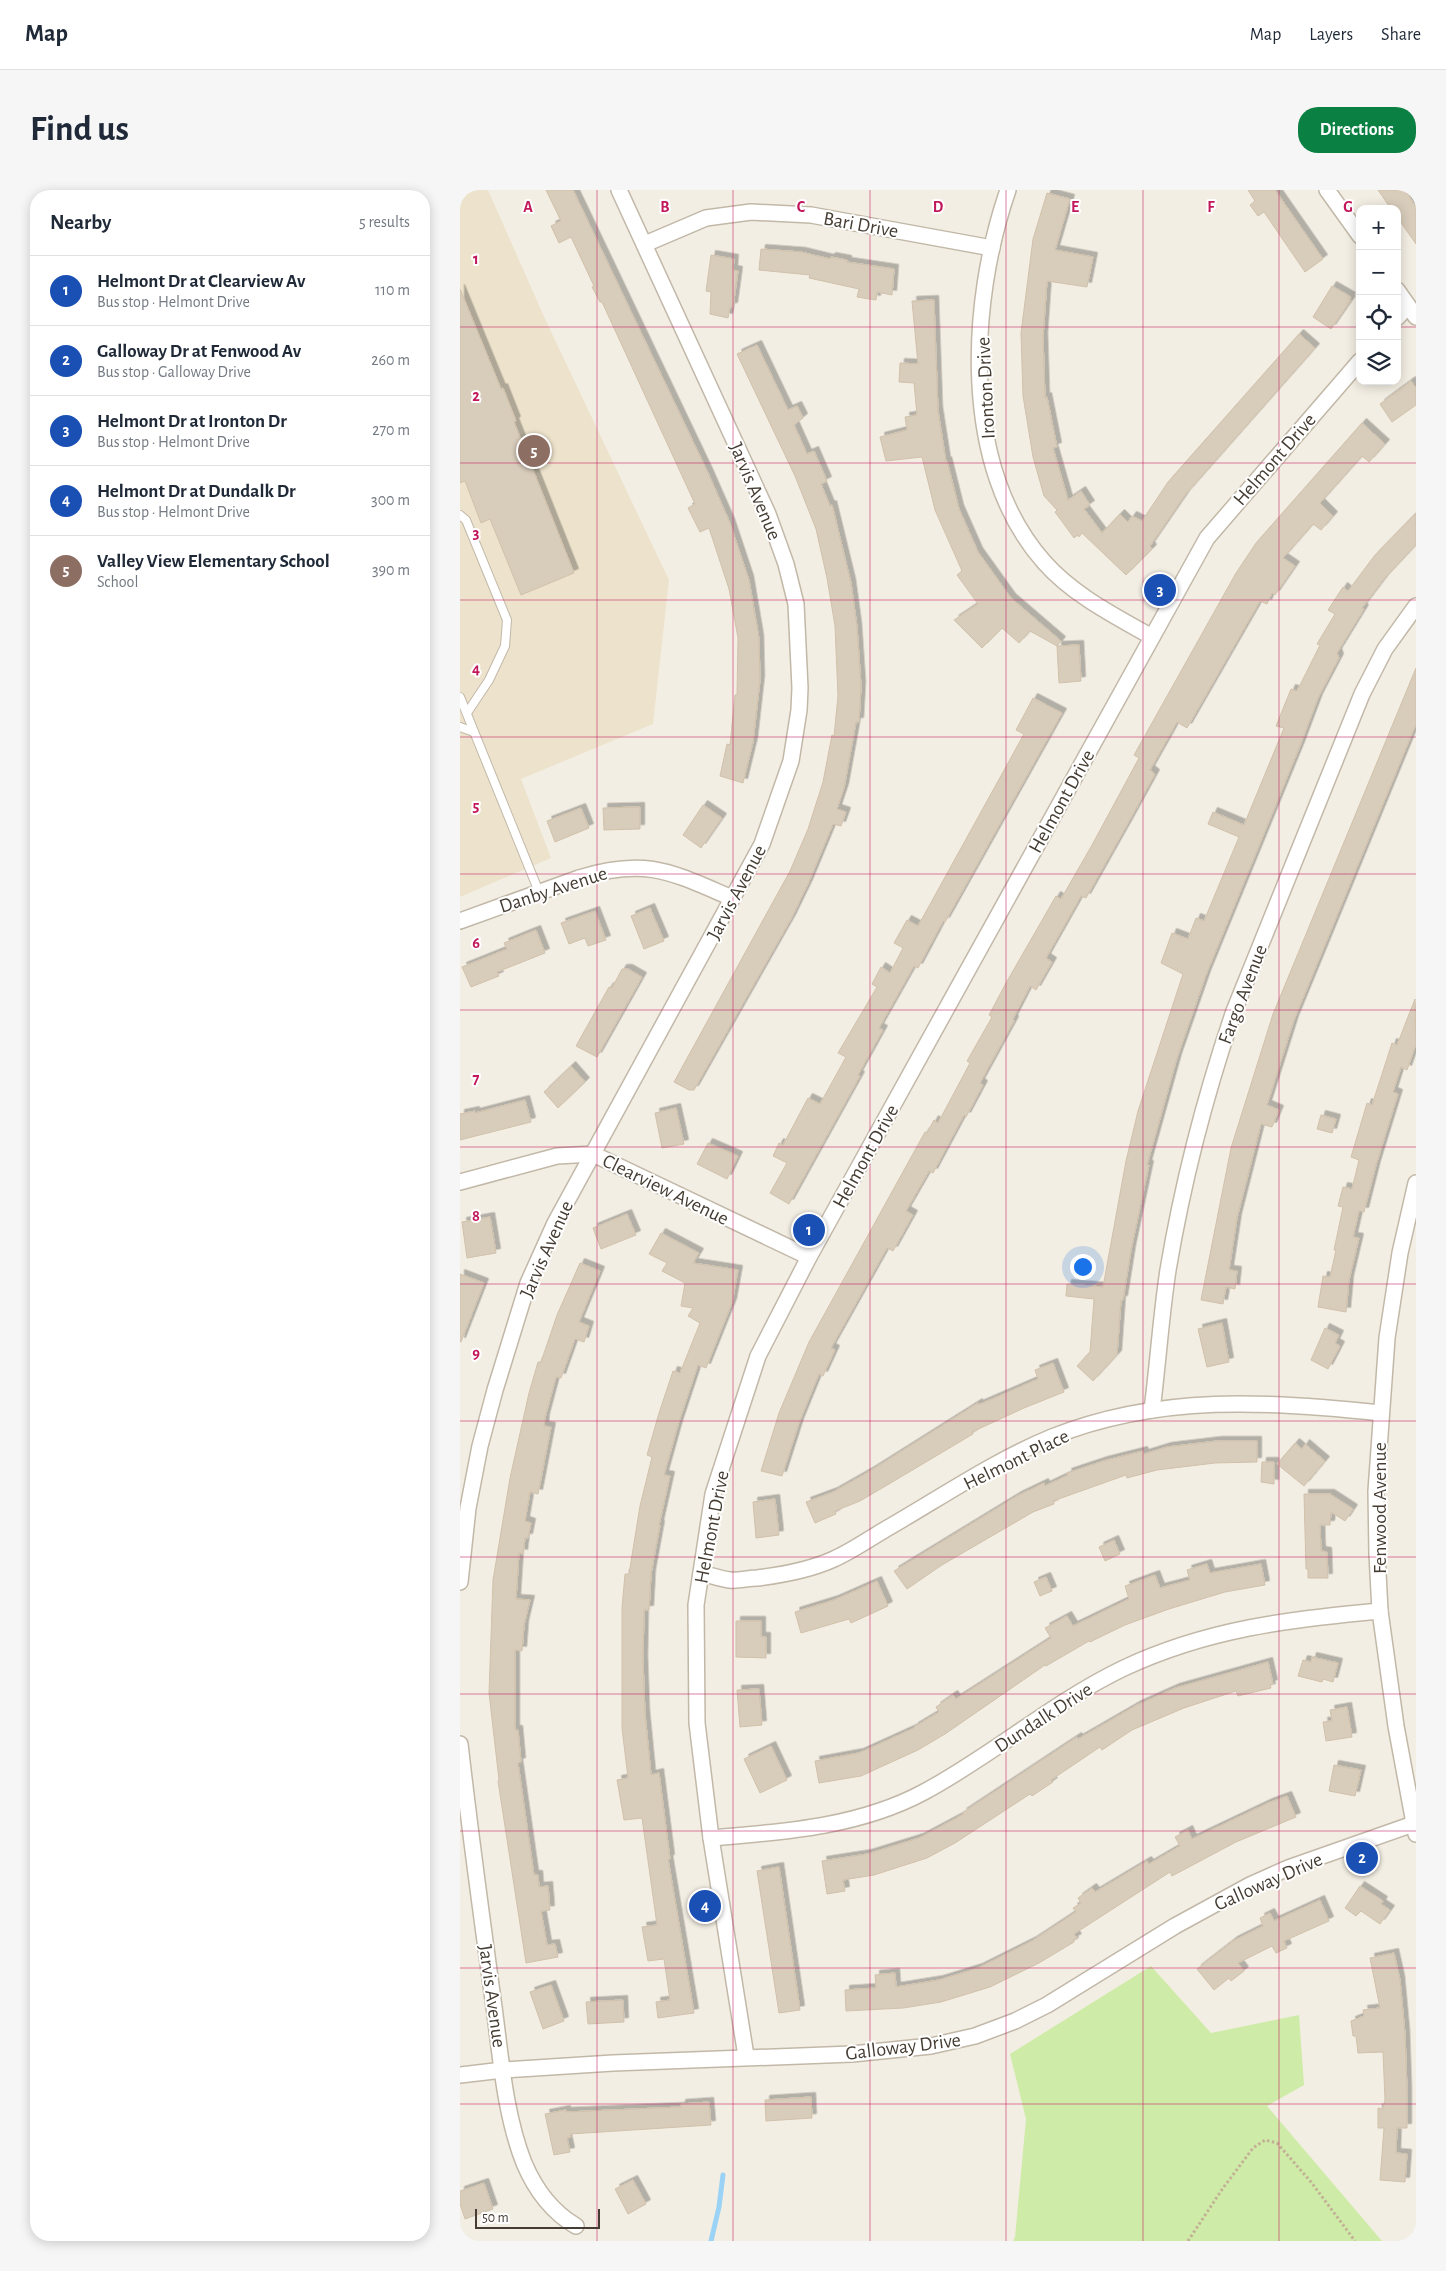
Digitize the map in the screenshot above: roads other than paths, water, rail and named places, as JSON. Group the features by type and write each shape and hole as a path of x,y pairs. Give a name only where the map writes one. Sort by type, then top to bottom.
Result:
{"street":[{"name":"Jarvis Avenue","path":"460,1582 468,1508 480,1446 494,1390 528,1283 555,1223 762,844 791,761 799,710 800,688 796,604 786,564 768,514 619,190"},
{"name":"Ironton Drive","path":"1008,190 992,248 984,302 980,348 981,396 988,449 1005,499 1028,543 1045,564 1072,587 1099,606 1152,637"},
{"path":"1327,190 1356,230"},
{"name":"Bari Drive","path":"645,244 706,218 751,212 811,215 992,248"},
{"path":"1401,295 1412,311"},
{"name":"Helmont Drive","path":"746,2056 711,1838 697,1723 696,1605 713,1494 758,1356 809,1257 1207,538 1356,366"},
{"name":"Fargo Avenue","path":"1152,1410 1168,1271 1199,1120 1216,1064 1234,1011 1362,694 1385,649 1416,606"},
{"name":"Danby Avenue","path":"460,921 596,873 634,867 660,869 732,898"},
{"name":"Clearview Avenue","path":"460,1182 557,1156 593,1154 809,1257"},
{"name":"Fenwood Avenue","path":"1415,1827 1396,1726 1380,1611 1376,1491 1392,1296 1416,1183"},
{"name":"Helmont Place","path":"701,1573 731,1580 767,1577 794,1572 834,1560 997,1464 1052,1438 1105,1420 1152,1410 1208,1404 1306,1405 1381,1413"},
{"name":"Dundalk Drive","path":"711,1838 790,1831 826,1825 885,1808 923,1793 1090,1686 1123,1668 1182,1645 1224,1632 1267,1623 1380,1611"},
{"name":"Jarvis Avenue","path":"460,1744 469,1825 503,2070 514,2131 524,2164 545,2200 564,2219 576,2226"},
{"name":"Galloway Drive","path":"460,2075 503,2070 746,2056 852,2054 931,2046 975,2036 1015,2021 1048,2005 1175,1926 1250,1885 1288,1868 1415,1827"}],"lane":[{"path":"460,515 466,520 507,620 505,646 489,680 467,713"},
{"path":"460,697 539,892"},
{"path":"460,727 474,732"}],"waterway":[{"path":"711,2241 719,2207 723,2175"}],"place":[{"name":"Valley View Elementary School","path":"534,451"},
{"name":"Helmont Dr at Ironton Dr","path":"1160,590"},
{"name":"Helmont Dr at Clearview Av","path":"809,1230"},
{"name":"Galloway Dr at Fenwood Av","path":"1362,1858"},
{"name":"Helmont Dr at Dundalk Dr","path":"705,1906"}]}
